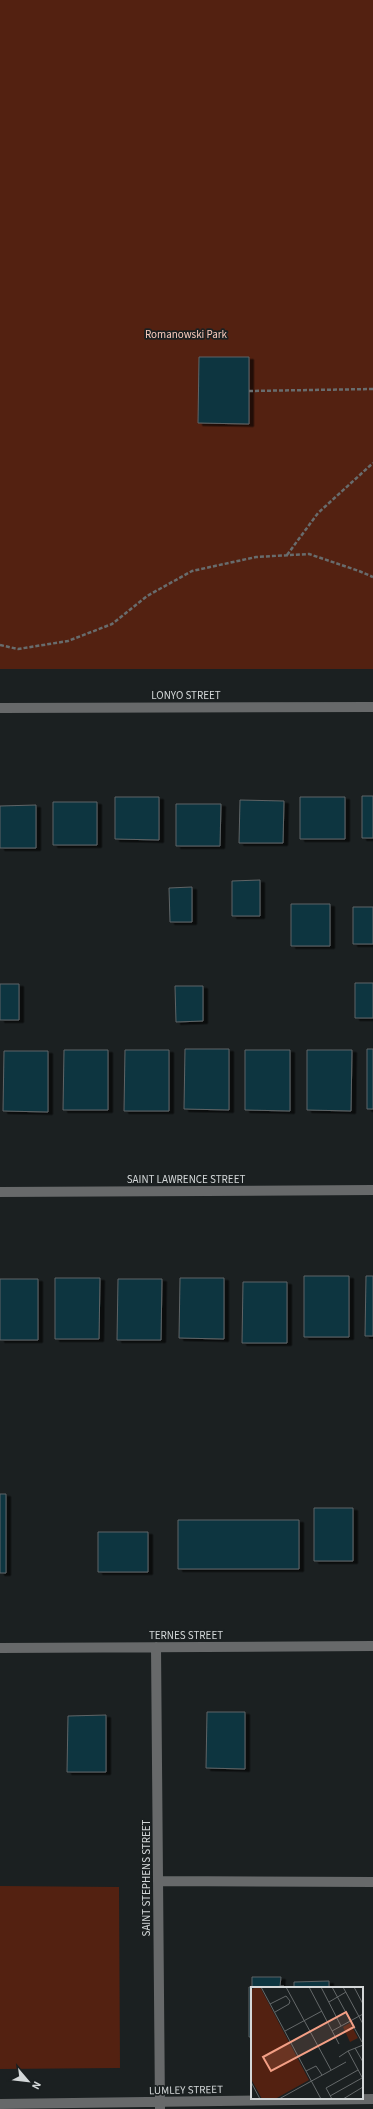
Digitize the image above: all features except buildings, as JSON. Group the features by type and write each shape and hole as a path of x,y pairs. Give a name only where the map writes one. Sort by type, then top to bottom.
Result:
{"street":[{"name":"LONYO STREET","path":"0,708 373,707"},
{"name":"SAINT LAWRENCE STREET","path":"0,1192 373,1190"},
{"name":"TERNES STREET","path":"0,1648 373,1646"},
{"name":"SAINT STEPHENS STREET","path":"156,1647 160,2105"},
{"path":"158,1881 373,1882"},
{"name":"LUMLEY STREET","path":"0,2104 160,2105 373,2099"}],"path":[{"path":"249,391 373,389"},
{"path":"287,555 318,513 373,463"},
{"path":"0,645 18,649 68,641 112,624 147,596 192,571 256,557 309,554 373,577"}],"green space":[{"name":"Romanowski Park","path":"0,0 373,0 373,669 0,669"},
{"path":"0,1886 119,1887 120,2068 0,2069"}]}
